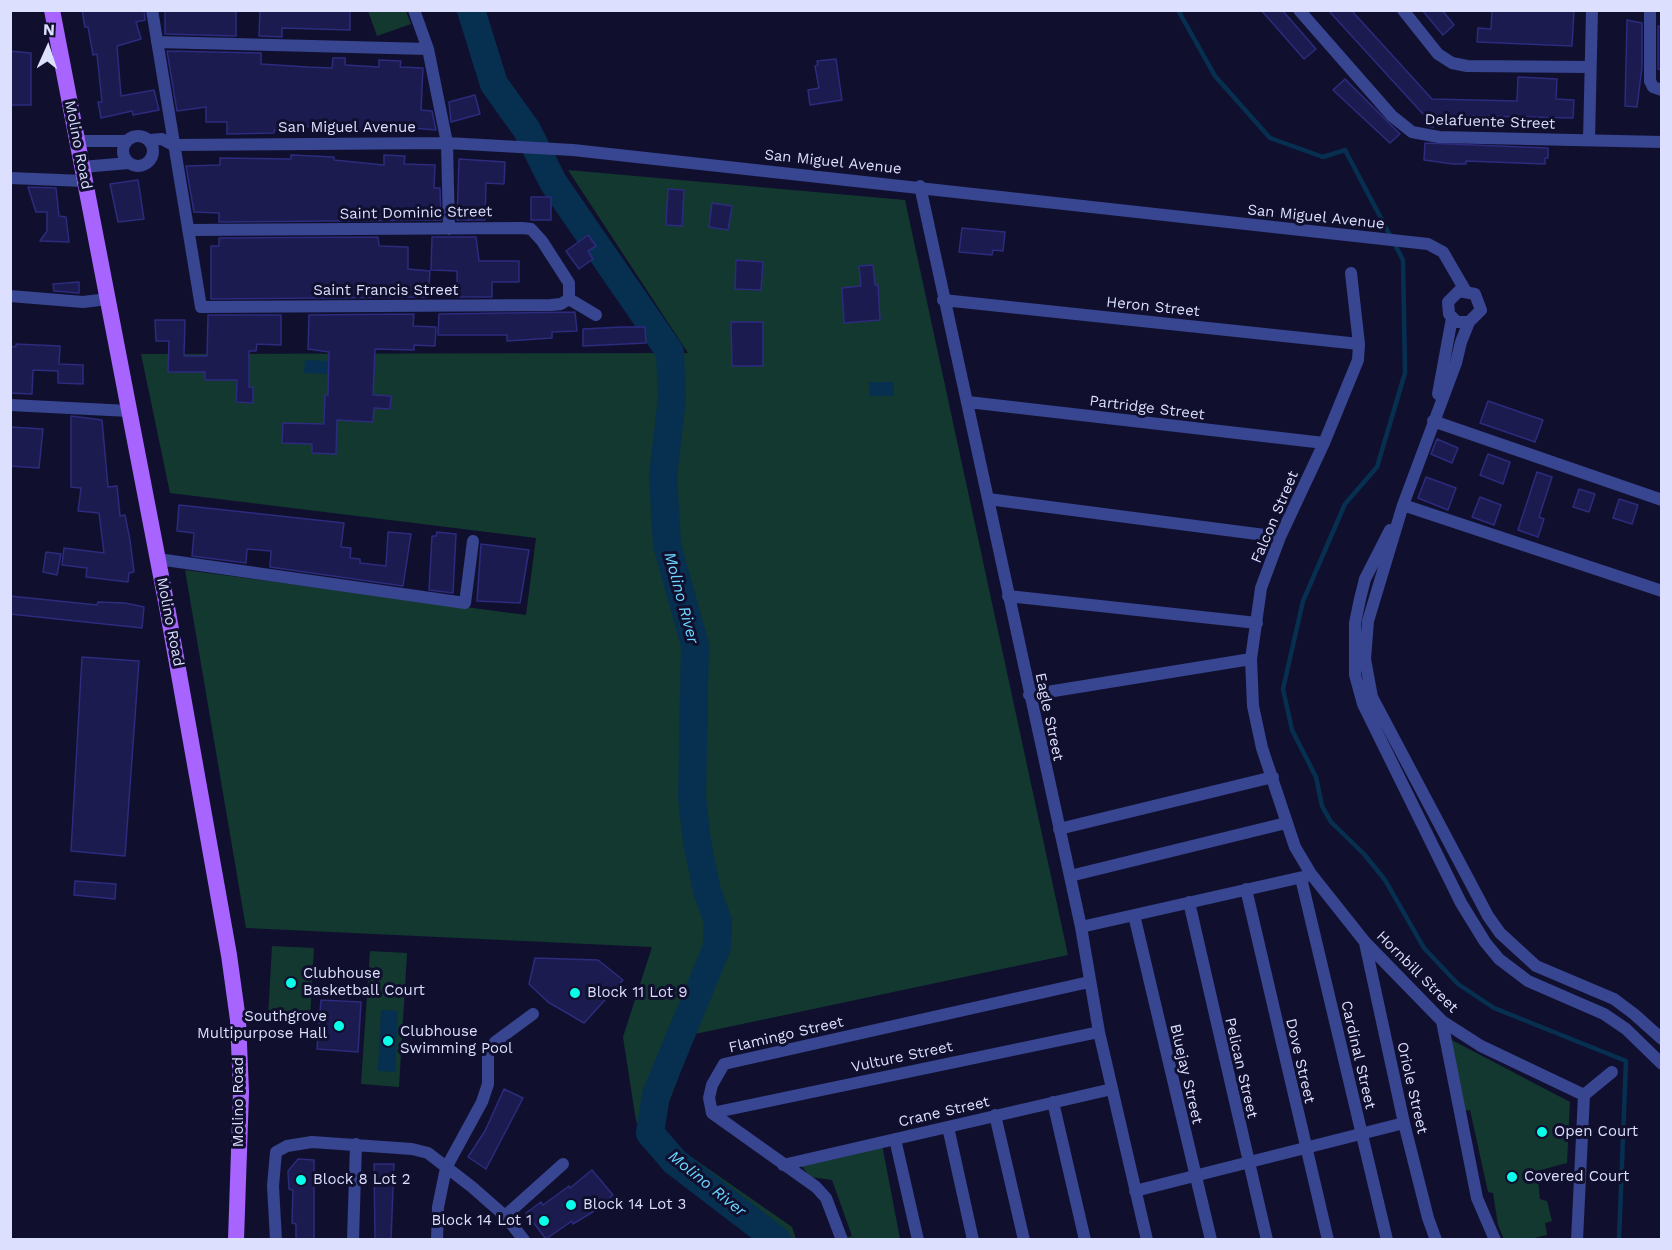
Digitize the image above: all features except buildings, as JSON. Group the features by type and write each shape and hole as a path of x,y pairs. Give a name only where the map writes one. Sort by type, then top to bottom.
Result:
{"main road":[{"name":"Molino Road","path":"52,10 158,559 216,875 238,1020 241,1138 236,1239"}],"street":[{"path":"152,10 188,230"},
{"path":"414,10 428,49 447,143 449,229"},
{"name":"Delafuente Street","path":"1299,10 1392,116 1412,132 1439,137 1662,142"},
{"path":"1402,10 1438,54 1452,63 1467,66 1590,67"},
{"path":"1589,140 1592,10"},
{"path":"1650,10 1650,81 1653,87 1662,90"},
{"path":"157,42 428,49"},
{"path":"10,178 83,174 129,163 144,166 153,155 150,140 136,136 127,141 77,141"},
{"name":"San Miguel Avenue","path":"150,140 162,139 173,145 447,143 512,146 573,150 920,186 1428,244 1443,252 1465,290"},
{"path":"127,141 123,150 129,163"},
{"name":"San Miguel Avenue","path":"153,155 163,153 173,145"},
{"name":"Eagle Street","path":"920,186 921,201 968,402 1029,695 1081,927 1099,1032 1146,1239"},
{"name":"Saint Dominic Street","path":"188,230 531,229 542,241 569,283 571,292 569,298"},
{"name":"Saint Francis Street","path":"188,230 201,307 551,305 561,304 569,298"},
{"name":"Falcon Street","path":"1273,777 1262,748 1252,706 1251,659 1261,588 1280,537 1352,378 1359,344 1351,273"},
{"path":"1433,421 1452,318 1448,303 1454,293 1465,290 1475,294 1480,304 1478,315 1469,322 1463,323 1452,318"},
{"path":"10,296 83,302 108,299"},
{"path":"569,298 596,315"},
{"name":"Heron Street","path":"943,300 1359,344"},
{"path":"1469,322 1403,505 1368,621 1365,659 1372,697 1488,916 1500,933 1536,966 1614,999 1662,1039"},
{"name":"Partridge Street","path":"968,402 1324,443"},
{"path":"10,405 129,411"},
{"path":"1433,421 1662,500"},
{"path":"988,500 1280,537"},
{"path":"1403,505 1662,591"},
{"path":"1403,505 1365,579 1357,615 1355,675 1363,704 1461,903 1485,942 1499,959 1528,981 1604,1014 1626,1029 1662,1064"},
{"path":"158,559 465,603 473,541"},
{"path":"1008,596 1257,623"},
{"path":"1029,695 1251,659"},
{"path":"1059,829 1273,777"},
{"name":"Hornbill Street","path":"1273,777 1306,876 1365,942 1442,1021 1481,1046 1584,1095"},
{"path":"1070,876 1287,823"},
{"path":"1081,927 1306,876"},
{"name":"Cardinal Street","path":"1306,876 1361,1133 1387,1239"},
{"name":"Dove Street","path":"1246,889 1305,1149 1328,1239"},
{"name":"Pelican Street","path":"1189,902 1267,1239"},
{"name":"Bluejay Street","path":"1134,915 1210,1239"},
{"name":"Oriole Street","path":"1365,942 1404,1123 1428,1218 1436,1239"},
{"name":"Flamingo Street","path":"712,1113 711,1091 716,1074 723,1064 1089,982"},
{"path":"436,1239 438,1207 446,1168 482,1102 488,1084 488,1055 495,1042 533,1014"},
{"path":"1442,1021 1477,1197 1495,1239"},
{"name":"Vulture Street","path":"712,1113 1099,1032"},
{"path":"1577,1239 1584,1095 1612,1072"},
{"name":"Crane Street","path":"783,1165 1112,1089"},
{"path":"1053,1102 1085,1239"},
{"path":"712,1113 816,1187 826,1198 842,1239"},
{"path":"995,1115 1024,1239"},
{"path":"1135,1191 1404,1123"},
{"path":"948,1127 973,1239"},
{"path":"895,1139 918,1239"},
{"path":"276,1239 273,1177 276,1152 287,1146 312,1142 356,1144 428,1153 505,1216 524,1239"},
{"path":"353,1239 356,1144"},
{"path":"505,1216 563,1164"}],"green space":[{"path":"368,11 406,11 411,24 377,36"},
{"path":"568,170 905,200 1068,955 695,1034 657,1133 792,1227 796,1239 763,1240 761,1233 668,1165 648,1143 636,1121 623,1037 652,947 246,928 185,570 526,615 536,538 170,493 141,354 688,353"},
{"name":"Clubhouse Basketball Court","path":"272,946 314,948 310,1020 268,1018"},
{"path":"370,951 407,953 399,1087 361,1084"},
{"path":"1446,1037 1570,1102 1567,1163 1537,1171 1540,1199 1547,1201 1552,1221 1545,1223 1547,1235 1530,1239 1504,1239 1498,1225 1493,1193 1488,1192 1470,1110 1464,1111"},
{"path":"881,1139 900,1239 842,1239 852,1236 832,1180 810,1177 797,1160"}],"water":[{"path":"305,360 328,361 327,374 304,373"},
{"path":"869,382 894,382 894,396 869,396"},
{"name":"Clubhouse Swimming Pool","path":"381,1010 398,1011 395,1072 378,1071"}],"waterway":[{"name":"Molino River","path":"471,10 494,84 527,130 553,182 670,352 672,399 663,476 667,545 695,645 692,797 697,842 707,891 718,921 717,947 656,1095 650,1133 675,1162 777,1240"},
{"path":"1178,10 1215,76 1270,138 1323,157 1345,150 1403,260 1405,373 1377,467 1345,504 1303,601 1283,689 1292,730 1316,777 1322,806 1331,822 1364,854 1385,880 1424,948 1458,984 1494,1008 1626,1061 1619,1240"}],"place":[{"name":"Clubhouse Basketball Court","path":"291,983"},
{"name":"Block 11 Lot 9","path":"575,993"},
{"name":"Southgrove Multipurpose Hall","path":"339,1026"},
{"name":"Clubhouse Swimming Pool","path":"388,1041"},
{"name":"Open Court","path":"1542,1132"},
{"name":"Covered Court","path":"1512,1177"},
{"name":"Block 8 Lot 2","path":"301,1180"},
{"name":"Block 14 Lot 3","path":"571,1205"},
{"name":"Block 14 Lot 1","path":"544,1221"}]}
